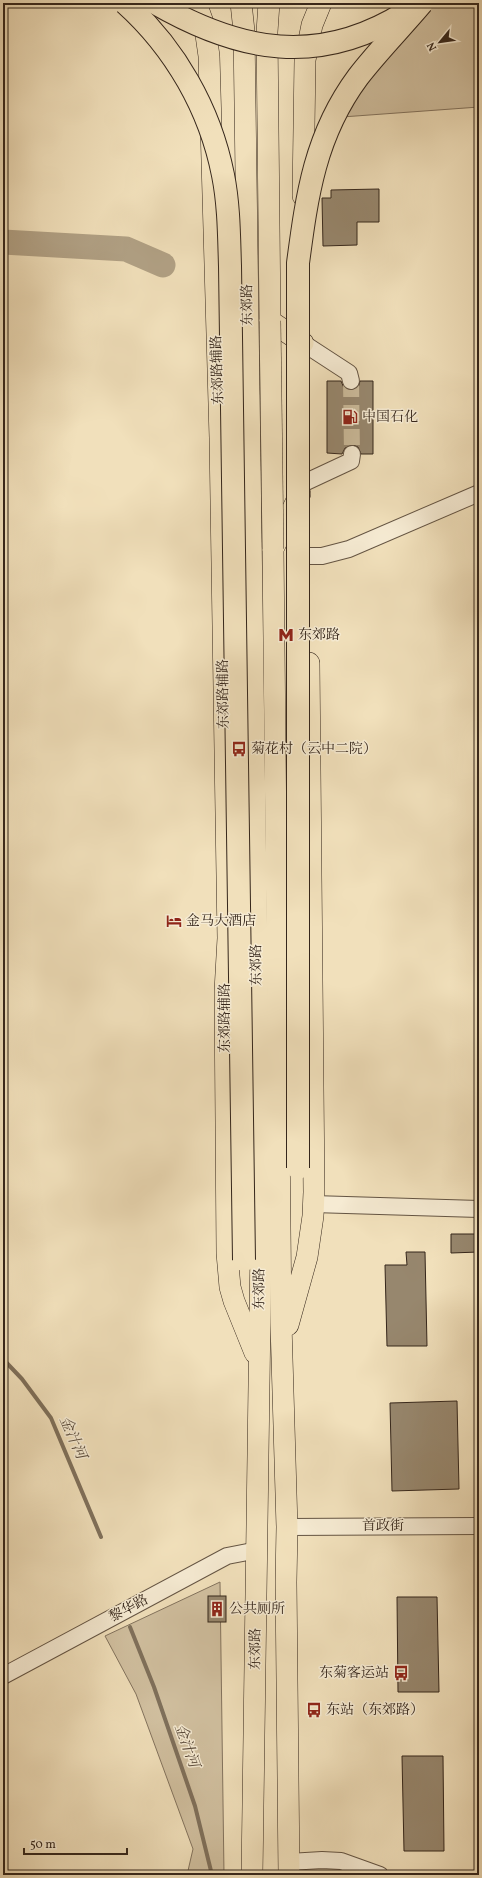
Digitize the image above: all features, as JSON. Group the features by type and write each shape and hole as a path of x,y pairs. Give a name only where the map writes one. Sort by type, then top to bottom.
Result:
{"highway":[{"path":"125,3 149,27 165,47 184,74 202,108 216,144 228,206 244,1260"},
{"path":"155,3 191,22 233,38 259,45 286,48 320,45 365,34 394,20 420,3"},
{"path":"298,1168 298,263 305,207 314,168 324,139 340,106 358,78 420,3"}],"main road":[{"name":"东郊路辅路","path":"196,3 206,28 209,56 220,438 228,916 225,992 224,1092 227,1253 230,1288 238,1312 255,1352 258,1375"},
{"name":"东郊路","path":"241,3 244,32 261,1245 258,1375 258,1550 252,1875"},
{"name":"东郊路","path":"269,3 267,32 274,705 283,1373 287,1526 286,1582 289,1868"},
{"path":"283,1373 285,1337 307,1257 311,1238 314,1204 309,617 303,343 304,79 308,42 321,3"},
{"path":"270,321 303,343"},
{"path":"273,549 306,482"},
{"path":"283,1373 285,1332 302,1193 298,1168"},
{"path":"244,1260 240,1268 241,1282 255,1348 258,1375"}],"street":[{"path":"303,343 349,373 351,381"},
{"path":"306,482 351,461 352,454"},
{"path":"307,556 322,556 349,549 479,493"},
{"path":"314,1204 479,1209"},
{"name":"首政街","path":"287,1526 479,1526"},
{"name":"黎华路","path":"3,1676 227,1556 258,1550"},
{"path":"289,1868 322,1860 341,1861 380,1875"}],"shaded area":[{"path":"425,3 479,3 479,107 342,117"},
{"path":"220,1582 224,1875 187,1875 193,1849 136,1694 105,1636"}],"building":[{"path":"379,189 379,222 357,222 357,245 323,246 322,198 331,198 331,190"},
{"name":"中国石化","path":"327,381 341,381 344,388 353,390 358,388 360,381 373,381 373,454 361,454 358,447 353,445 345,448 342,454 327,453"},
{"path":"451,1234 479,1234 479,1252 451,1253"},
{"path":"406,1252 425,1252 427,1346 387,1346 385,1265 407,1265"},
{"path":"457,1401 459,1489 392,1491 390,1403"},
{"name":"公共厕所","path":"208,1596 226,1596 226,1622 208,1622"},
{"path":"397,1597 437,1597 439,1692 398,1692"},
{"path":"402,1756 443,1756 444,1851 404,1851"}],"waterway":[{"path":"3,242 126,249 163,265"},
{"name":"金汁河","path":"3,1359 22,1379 51,1418 101,1537"},
{"name":"金汁河","path":"130,1627 154,1687 195,1806 212,1875"}],"tunnel":[{"path":"351,381 352,454"}],"place":[{"name":"中国石化","path":"350,417"},
{"name":"东郊路","path":"286,635"},
{"name":"菊花村（云中二院）","path":"239,749"},
{"name":"金马大酒店","path":"174,921"},
{"name":"公共厕所","path":"217,1609"},
{"name":"东菊客运站","path":"401,1673"},
{"name":"东站（东郊路）","path":"314,1710"}]}
